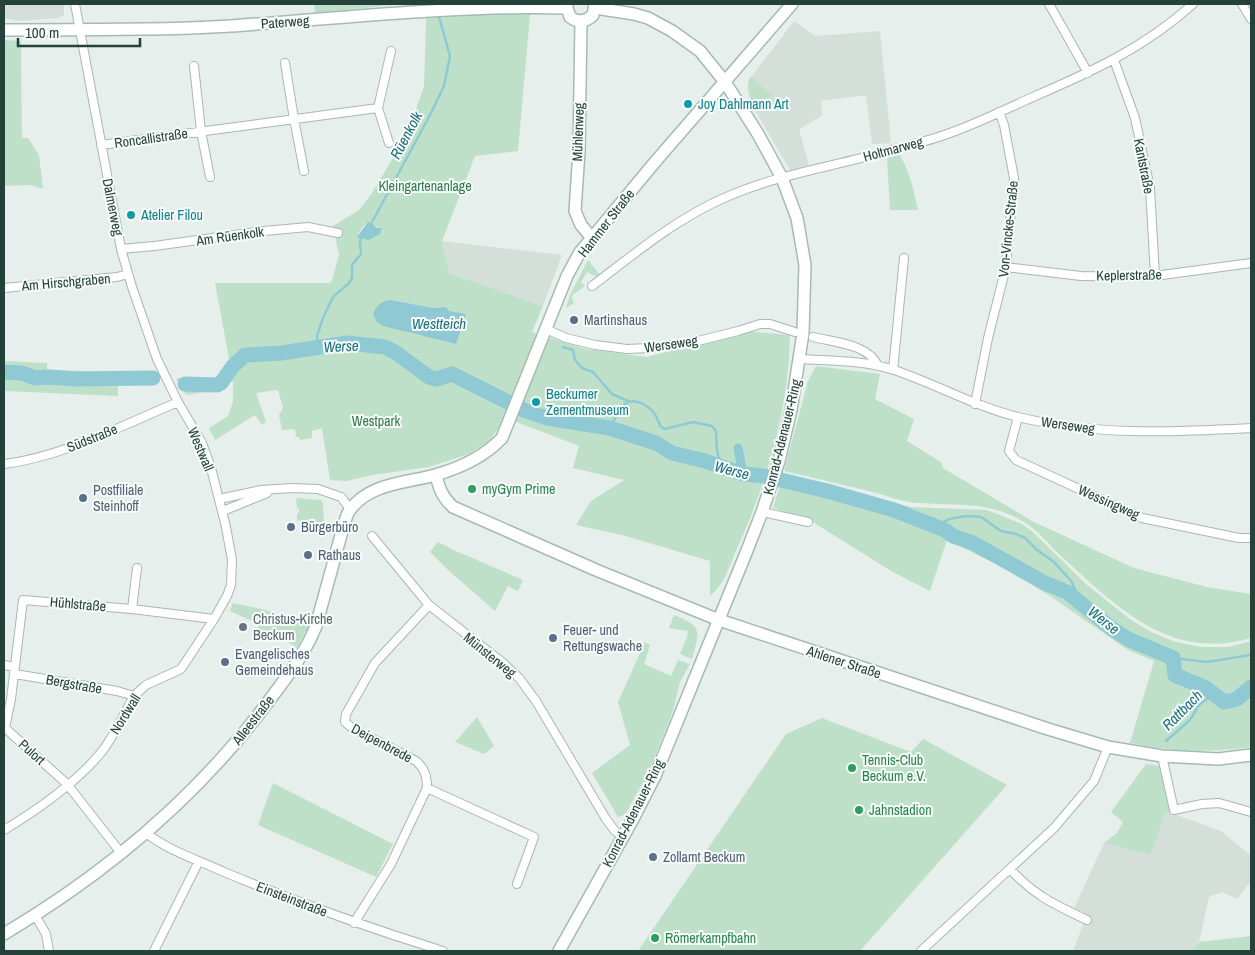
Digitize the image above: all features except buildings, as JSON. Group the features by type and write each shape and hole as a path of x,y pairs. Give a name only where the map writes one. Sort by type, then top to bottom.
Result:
{"main road":[{"name":"Hammer Straße","path":"436,474 467,463 495,445 502,438 567,276 580,252 792,4"},
{"name":"Paterweg","path":"4,30 228,26 454,10 567,6"},
{"path":"567,6 570,17 581,21 590,18 595,6"},
{"name":"Konrad-Adenauer-Ring","path":"559,951 655,776 762,512 778,462 791,410 804,333 805,265 797,218 782,178 758,134 725,82 700,51 672,31 648,18 595,6"},
{"name":"Mühlenweg","path":"581,21 575,211 581,225 592,238"},
{"name":"Ahlener Straße","path":"436,474 440,492 453,507 596,570 719,620 1108,747 1162,756 1218,759 1251,755"},
{"name":"Alleestraße","path":"4,934 36,915 121,853 146,833 212,770 244,734 304,651 316,626 341,533 350,509 367,494 377,489 436,474"}],"street":[{"name":"Dalmerweg","path":"75,4 121,249 157,359 178,402"},
{"path":"1049,4 1088,73"},
{"name":"Holtmarweg","path":"592,286 691,214 725,197 782,178 949,134 1114,60 1169,25 1193,4"},
{"path":"1242,4 1251,20"},
{"path":"389,143 378,108 391,51"},
{"name":"Kantstraße","path":"1114,60 1135,118 1150,188 1155,276"},
{"path":"285,63 304,171"},
{"name":"Roncallistraße","path":"194,66 201,131 210,177"},
{"name":"Roncallistraße","path":"101,145 378,108"},
{"name":"Von-Vincke-Straße","path":"975,404 988,338 1006,267 1014,178 1004,125 999,112"},
{"name":"Am Rüenkolk","path":"121,249 308,227 338,233"},
{"path":"893,370 904,258"},
{"name":"Keplerstraße","path":"1006,267 1081,276 1155,276 1251,263"},
{"name":"Am Hirschgraben","path":"4,288 117,278 128,274"},
{"name":"Werseweg","path":"546,329 566,338 595,345 627,349 694,342 760,324 770,324 795,332"},
{"name":"Werseweg","path":"813,337 864,351 873,356 878,366"},
{"name":"Werseweg","path":"800,359 878,366 893,370 975,404 1018,417 1078,428 1136,432 1251,428"},
{"name":"Südstraße","path":"4,464 41,457 178,402"},
{"name":"Westwall","path":"178,402 202,443 219,499"},
{"name":"Wessingweg","path":"1018,417 1010,451 1016,460 1142,518 1239,538 1251,538"},
{"path":"223,511 276,489"},
{"path":"219,499 276,489 318,489 341,497 350,509"},
{"name":"Nordwall","path":"4,830 22,819 67,784 103,749 134,696 146,685 181,669 214,619 231,585 232,560 219,499"},
{"path":"762,512 808,522"},
{"name":"Münsterweg","path":"372,536 429,605 504,663 519,678 536,701 606,819 615,831 623,836"},
{"path":"132,609 137,568"},
{"name":"Hühlstraße","path":"23,600 132,609 214,619"},
{"name":"Pulort","path":"23,600 15,671 4,727 67,784 121,853"},
{"name":"Deipenbrede","path":"427,788 424,768 416,761 352,728 345,722 346,714 374,663 429,605"},
{"name":"Bergstraße","path":"4,665 15,671 134,696"},
{"path":"921,951 1054,828 1076,804 1094,781 1108,747"},
{"path":"1162,756 1174,810 1202,804 1219,803 1251,812"},
{"path":"354,923 391,864 427,788 534,837 517,884"},
{"name":"Einsteinstraße","path":"146,833 168,848 269,891 354,923 443,951"},
{"path":"154,951 199,861"},
{"path":"1010,869 1036,894 1050,903 1087,920"},
{"path":"36,915 46,934 49,951"}],"shaded area":[{"path":"4,4 64,4 64,15 58,18 18,21 4,18"},
{"path":"794,21 815,36 880,31 891,143 872,144 866,95 821,101 822,116 799,129 809,165 790,170 753,107 748,91 749,80"},
{"path":"442,241 562,255 543,306 449,273"},
{"path":"1166,811 1221,831 1251,856 1251,881 1237,899 1222,892 1209,897 1199,942 1193,951 1073,951 1086,917 1073,911 1104,843 1150,855"}],"green space":[{"path":"314,4 403,4 315,13"},
{"name":"Westpark","path":"424,4 531,4 518,151 475,156 442,241 449,273 543,306 532,332 586,349 647,357 746,331 790,335 785,391 774,447 766,474 728,571 719,587 710,596 710,561 622,535 576,525 591,501 624,480 573,468 579,446 506,418 489,441 469,454 429,467 372,475 347,481 330,480 322,428 312,431 312,438 300,440 299,437 296,437 295,429 282,430 279,415 283,408 278,390 256,393 266,422 262,425 255,415 215,440 209,428 228,416 233,401 233,381 214,391 186,395 176,378 216,382 223,377 230,364 215,283 331,283 339,255 333,226 359,210 372,193 406,136 424,87 426,21","holes":["364,225 379,228 366,239 358,234","392,300 449,311 423,336 406,332"]},
{"path":"4,40 21,41 22,138 28,138 39,155 43,189 31,185 4,186"},
{"path":"751,76 772,96 753,107 748,88"},
{"path":"900,155 909,175 918,210 890,210 887,158"},
{"path":"588,260 601,276 595,276 587,272 581,282 585,286 571,296 574,303 566,308 570,295"},
{"path":"4,361 47,363 47,370 153,373 158,384 118,384 118,396 4,391"},
{"path":"816,366 880,374 875,399 914,419 907,441 941,462 943,468 1034,522 1134,568 1207,587 1251,594 1251,638 1222,643 1194,642 1169,636 1146,625 1102,593 1034,529 1013,516 1002,512 970,505 909,502 784,471 808,381"},
{"path":"783,475 910,507 987,510 1022,524 1033,532 1087,585 1131,620 1151,632 1173,641 1200,647 1228,647 1251,641 1251,747 1190,751 1130,743 1154,661 1128,650 1050,596 1002,567 947,540 930,591 891,571 808,519 773,508"},
{"path":"296,498 321,500 323,503 324,528 297,520 299,508 297,509"},
{"path":"438,542 523,580 518,591 508,586 495,611 430,552"},
{"path":"233,603 266,610 309,625 297,648 276,634 270,642 257,635 258,626 254,622 230,611"},
{"path":"674,615 690,623 697,631 697,642 692,659 680,654 688,631 669,628"},
{"path":"645,642 650,645 644,664 671,676 678,660 690,664 680,682 673,711 649,771 625,815 618,817 592,773 630,745 618,702"},
{"path":"477,717 494,746 484,754 455,742"},
{"name":"Jahnstadion","path":"822,718 911,752 923,739 1007,785 860,951 638,951 786,734"},
{"path":"1146,764 1161,766 1170,813 1166,812 1150,855 1104,843 1117,833 1123,822 1111,812"},
{"path":"273,783 393,844 376,877 258,825"},
{"path":"1251,936 1251,951 1193,951 1199,942"}],"water":[{"path":"368,222 376,228 382,228 380,234 369,240 357,237"},
{"name":"Westteich","path":"391,300 434,308 446,307 449,311 466,314 456,344 383,326 377,322 373,314 376,308 382,302"}],"waterway":[{"name":"Rüenkolk","path":"371,224 444,86 450,56 438,13"},
{"name":"Rüenkolk","path":"318,346 317,336 333,297 352,278 352,265 361,254 360,240 363,234"},
{"name":"Werse","path":"185,384 217,385 221,383 233,366 245,355 281,353 347,343 385,347 395,352 429,377 436,379 452,374 526,411 547,418 609,428 656,443 672,453 705,461 743,474 764,476 827,491 894,510 945,530 953,536 973,543 1045,583 1067,592 1111,628 1128,639 1173,658 1175,675 1206,688 1224,702 1237,699 1251,687"},
{"path":"563,347 573,350 575,360 582,368 593,372 612,394 630,402"},
{"name":"Werse","path":"4,372 22,373 35,378 153,378"},
{"path":"609,428 623,406 632,401 648,407 655,415 661,427 665,429 693,422 712,426 716,431 717,451 721,467"},
{"path":"738,448 743,474"},
{"path":"936,526 949,519 966,516 981,517 1001,531 1025,538 1037,550 1054,562 1072,582 1079,601"},
{"path":"1173,658 1207,662 1251,655"},
{"name":"Rattbach","path":"1166,741 1190,720 1199,705 1213,694"}],"place":[{"name":"Joy Dahlmann Art","path":"688,104"},
{"name":"Atelier Filou","path":"131,215"},
{"name":"Martinshaus","path":"574,320"},
{"name":"Beckumer Zementmuseum","path":"536,402"},
{"name":"myGym Prime","path":"472,489"},
{"name":"Postfiliale Steinhoff","path":"83,498"},
{"name":"Bürgerbüro","path":"291,527"},
{"name":"Rathaus","path":"308,555"},
{"name":"Christus-Kirche Beckum","path":"243,627"},
{"name":"Feuer- und Rettungswache","path":"553,638"},
{"name":"Evangelisches Gemeindehaus","path":"225,662"},
{"name":"Tennis-Club Beckum e.V.","path":"852,768"},
{"name":"Jahnstadion","path":"859,810"},
{"name":"Zollamt Beckum","path":"653,857"},
{"name":"Römerkampfbahn","path":"655,938"}],"park label":[{"name":"Kleingartenanlage","path":"425,186"}]}
